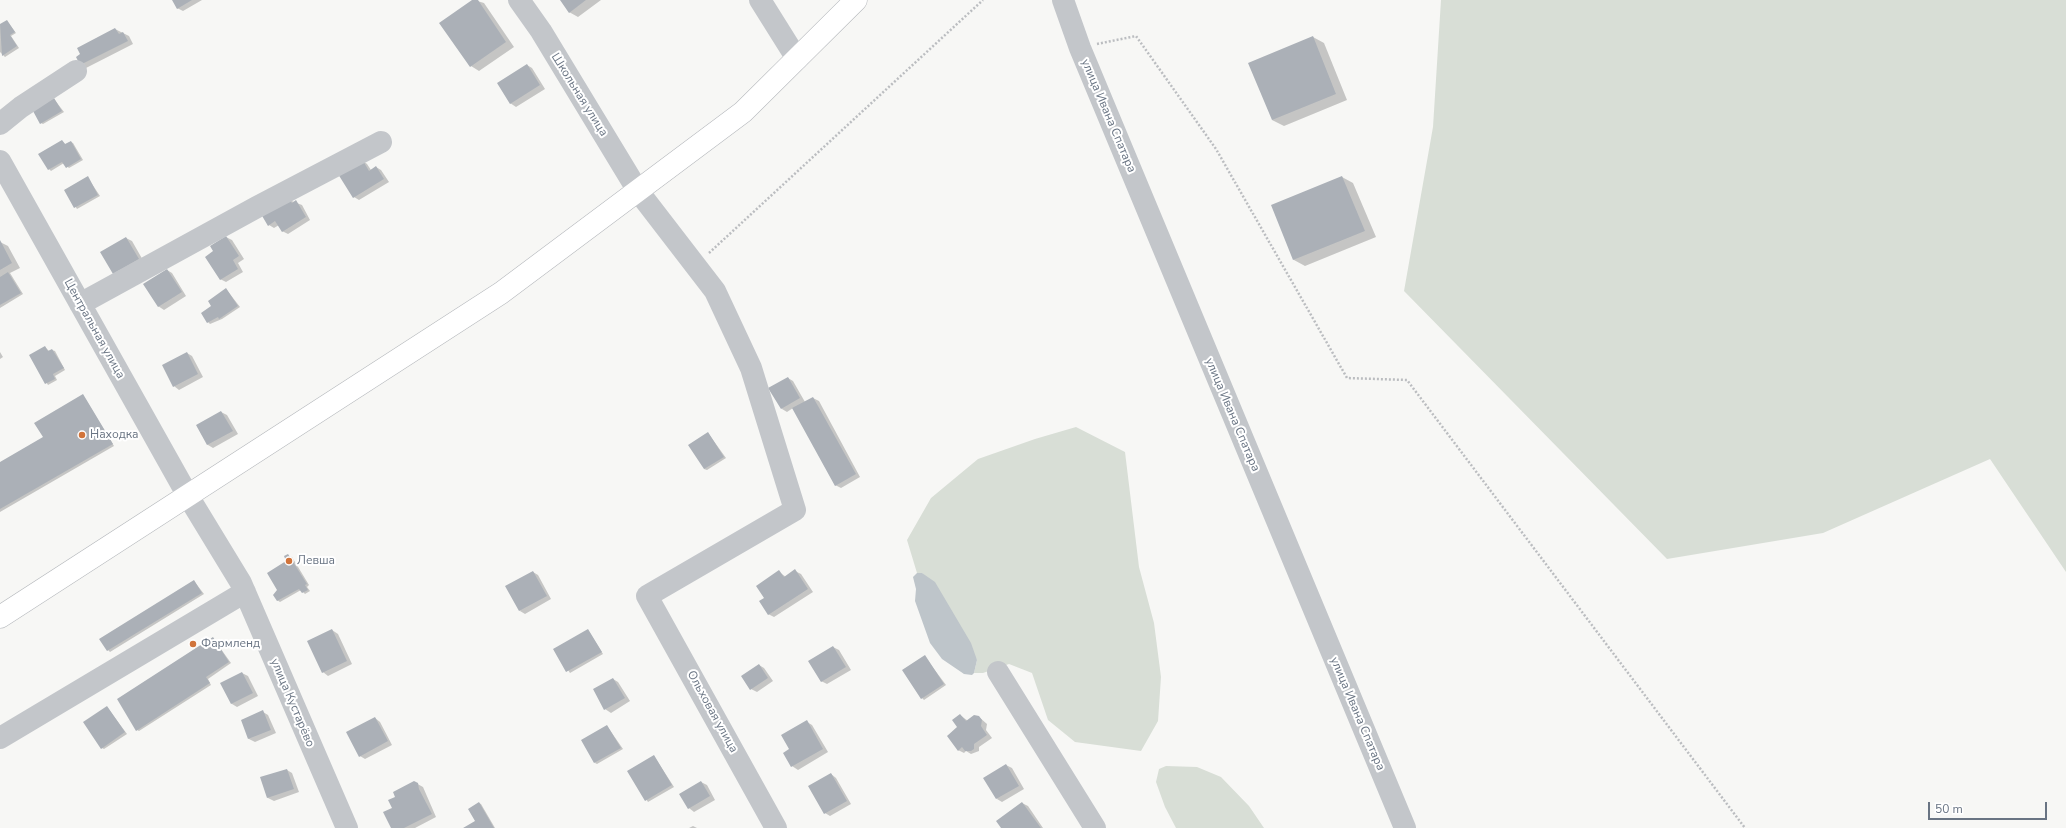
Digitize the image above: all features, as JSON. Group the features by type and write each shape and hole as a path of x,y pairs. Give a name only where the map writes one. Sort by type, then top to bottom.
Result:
{"main road":[{"path":"0,617 502,294 743,112 856,0"}],"street":[{"name":"Школьная улица","path":"519,0 541,31 638,191 715,290 751,368 795,510 647,596"},
{"path":"760,0 797,59"},
{"name":"улица Ивана Спатара","path":"1063,0 1080,48 1405,828"},
{"path":"0,124 21,107 76,71"},
{"path":"80,304 243,214 381,142"},
{"name":"Центральная улица","path":"0,161 188,496"},
{"name":"улица Кустарёво","path":"188,496 242,583 347,828"},
{"path":"0,738 245,592"},
{"name":"Ольховая улица","path":"647,596 776,828"},
{"path":"998,672 1095,828"}],"path":[{"path":"696,265 983,0"},
{"path":"1080,48 1136,36 1216,149 1347,378 1407,380 1745,828"}],"shaded area":[{"path":"1441,0 2066,0 2066,572 1990,459 1823,533 1667,559 1404,291 1433,127"},
{"path":"1076,427 1125,452 1139,567 1154,623 1161,677 1158,721 1141,751 1075,742 1048,720 1032,673 1009,664 983,673 974,673 977,660 922,573 917,573 907,540 931,498 978,459 1035,439"},
{"path":"917,573 922,573 935,582 971,643 977,660 974,673 972,675 964,674 942,659 930,643 915,601 916,589 913,577"},
{"path":"1166,766 1197,767 1221,777 1249,806 1264,828 1176,828 1165,807 1156,782 1159,769"}],"building":[{"path":"172,0 192,0 177,9"},
{"path":"472,0 478,0 506,42 470,67 439,23"},
{"path":"560,0 586,0 569,13"},
{"path":"7,20 15,32 10,35 17,46 2,56 0,24"},
{"path":"115,28 119,34 123,32 128,41 80,65 76,57 80,54 77,48"},
{"path":"1313,36 1336,94 1272,120 1248,63"},
{"path":"527,64 540,85 510,104 497,83"},
{"path":"54,98 62,111 40,124 33,111"},
{"path":"62,140 65,144 71,141 81,159 66,168 62,162 48,170 38,154"},
{"path":"362,159 369,171 376,166 384,179 353,198 338,174"},
{"path":"88,176 98,195 74,208 64,190"},
{"path":"1342,176 1365,231 1293,260 1271,205"},
{"path":"289,199 292,203 296,200 306,217 282,232 275,221 268,226 261,214"},
{"path":"226,236 239,256 233,260 238,269 220,280 205,257 213,251 210,246"},
{"path":"126,237 139,259 113,274 100,252"},
{"path":"0,240 12,263 0,270"},
{"path":"167,269 182,292 158,307 143,284"},
{"path":"8,272 21,293 0,305 0,277"},
{"path":"226,288 238,306 219,319 218,317 207,323 201,313 211,306 208,301"},
{"path":"45,346 48,351 52,349 64,368 53,374 55,379 45,384 29,355"},
{"path":"187,352 198,374 173,387 162,365"},
{"path":"788,377 800,398 781,409 768,388"},
{"path":"83,394 113,444 0,509 0,462 43,437 34,423"},
{"path":"813,397 856,474 835,486 792,408"},
{"path":"221,411 233,431 207,445 196,425"},
{"path":"708,432 724,457 704,469 688,445"},
{"path":"288,554 307,584 305,585 308,590 302,593 299,589 277,601 273,595 277,590 267,573 286,561 284,556"},
{"path":"795,569 808,589 768,615 759,601 764,598 756,586 779,570 784,577"},
{"path":"533,571 547,596 519,611 505,586"},
{"path":"194,580 202,593 107,651 99,639"},
{"path":"332,629 347,661 322,673 307,641"},
{"path":"588,629 602,652 566,672 553,649"},
{"path":"213,637 229,662 206,677 210,683 136,731 117,699"},
{"path":"833,646 846,667 821,682 808,661"},
{"path":"925,655 944,684 921,699 902,670"},
{"path":"759,664 768,678 750,690 741,676"},
{"path":"242,672 253,693 231,704 220,683"},
{"path":"613,678 625,698 604,710 593,689"},
{"path":"107,706 125,732 101,749 83,722"},
{"path":"263,710 271,730 248,739 241,720"},
{"path":"960,714 966,721 974,715 979,716 982,720 981,726 987,735 974,744 974,749 971,751 965,751 962,747 958,751 947,736 957,727 952,720"},
{"path":"375,717 388,741 359,757 346,732"},
{"path":"807,720 823,749 791,767 783,753 789,749 781,735"},
{"path":"607,725 621,748 594,763 581,740"},
{"path":"654,755 672,785 645,801 627,771"},
{"path":"1006,764 1019,786 996,799 983,778"},
{"path":"287,769 294,789 267,798 260,777"},
{"path":"831,773 847,801 824,814 808,786"},
{"path":"414,781 418,783 419,789 432,814 404,828 391,828 383,812 392,808 388,800 395,797 393,792"},
{"path":"701,781 710,796 688,809 679,794"},
{"path":"479,802 494,828 463,828 475,821 468,809"},
{"path":"1022,802 1041,828 1001,828 996,821"}],"place":[{"name":"Находка","path":"82,435"},
{"name":"Левша","path":"289,561"},
{"name":"Фармленд","path":"193,644"}]}
